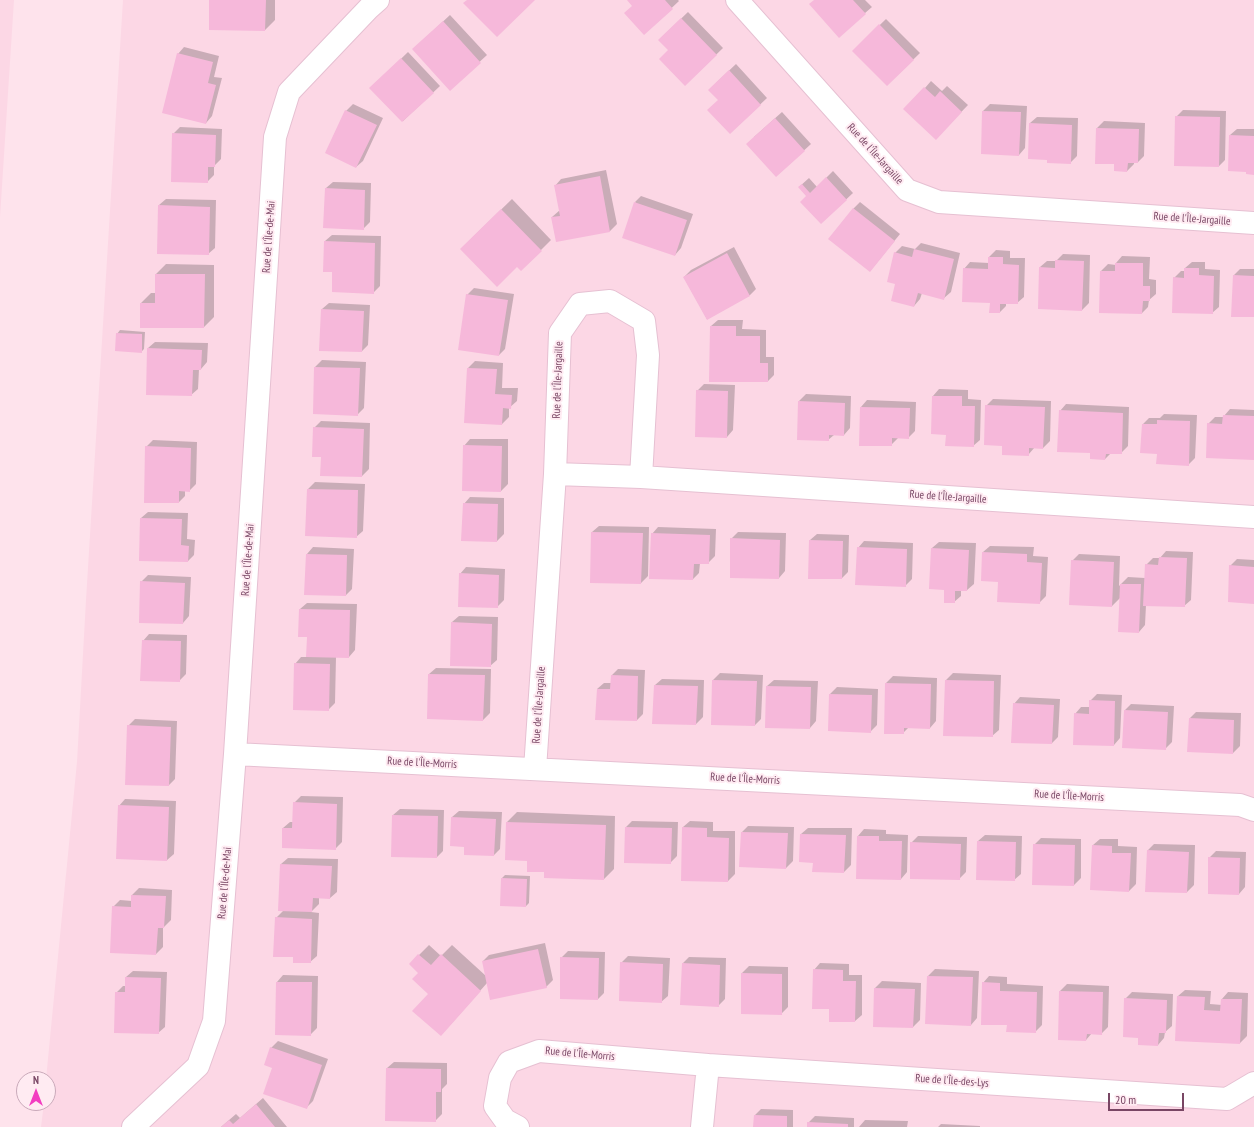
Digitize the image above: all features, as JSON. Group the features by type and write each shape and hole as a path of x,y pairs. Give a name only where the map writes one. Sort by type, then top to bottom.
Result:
{"street":[{"name":"Rue de l'Île-Jargaille","path":"738,0 907,190 939,202 1254,223"},
{"name":"Rue de l'Île-de-Mai","path":"133,1127 198,1066 214,1021 235,754 275,137 288,92 369,3"},
{"name":"Rue de l'Île-Jargaille","path":"535,769 555,474 560,333 580,304 610,301 644,321 648,355 641,477"},
{"name":"Rue de l'Île-Jargaille","path":"555,474 641,477 1254,517"},
{"name":"Rue de l'Île-Morris","path":"235,754 1240,804 1254,810"},
{"name":"Rue de l'Île-Morris","path":"518,1127 505,1120 495,1106 500,1078 509,1062 539,1051 708,1065"},
{"name":"Rue de l'Île-des-Lys","path":"708,1065 1227,1099 1254,1083"},
{"path":"702,1127 708,1065"}],"shaded area":[{"path":"0,0 14,0 0,217"},
{"path":"123,0 1254,0 1254,1127 41,1127 43,1111 56,1111 56,1071 47,1071 77,762"}],"building":[{"path":"209,0 266,0 265,31 209,30"},
{"path":"467,0 535,0 497,37 463,3"},
{"path":"627,0 665,0 673,9 644,35 624,13 632,6"},
{"path":"814,0 853,0 866,14 839,38 809,4"},
{"path":"681,18 717,55 685,86 659,59 668,50 658,40"},
{"path":"443,21 481,63 450,91 412,49"},
{"path":"879,24 914,60 887,86 852,51"},
{"path":"177,53 213,62 208,83 216,85 206,124 162,113"},
{"path":"401,58 434,93 402,122 369,88"},
{"path":"729,70 761,105 730,134 707,110 718,100 708,90"},
{"path":"924,87 935,97 940,91 962,112 936,140 903,109"},
{"path":"345,110 377,125 356,168 325,153"},
{"path":"982,111 1021,112 1019,156 981,154"},
{"path":"1175,116 1220,117 1219,167 1174,166"},
{"path":"775,118 805,151 776,177 746,144"},
{"path":"1029,123 1072,125 1071,164 1047,163 1047,160 1028,159"},
{"path":"1096,128 1139,129 1138,163 1128,163 1127,172 1114,171 1114,164 1095,164"},
{"path":"172,133 216,135 215,167 208,167 208,183 171,182"},
{"path":"1229,135 1254,136 1254,175 1246,174 1246,172 1228,171"},
{"path":"600,176 610,232 556,242 551,217 560,216 554,185"},
{"path":"826,177 847,200 821,224 800,202 806,196 798,187 802,184 810,193"},
{"path":"325,188 365,190 364,230 323,228"},
{"path":"634,202 687,220 675,256 622,238"},
{"path":"158,205 210,207 209,255 157,254"},
{"path":"853,208 895,241 870,272 828,239"},
{"path":"501,209 542,251 521,271 517,267 497,287 460,249"},
{"path":"324,241 375,243 374,294 332,292 332,272 323,272"},
{"path":"914,249 954,259 944,300 918,293 914,307 891,301 895,284 887,282 894,252 912,257"},
{"path":"727,253 750,296 707,320 683,277"},
{"path":"988,257 1003,257 1003,264 1019,265 1018,304 1000,304 1000,313 989,313 990,303 962,302 963,268 988,269"},
{"path":"1055,260 1084,261 1082,311 1038,309 1039,267 1055,268"},
{"path":"1115,263 1143,263 1143,286 1150,286 1150,301 1143,301 1142,314 1099,313 1100,271 1115,271"},
{"path":"1184,268 1199,268 1199,275 1214,276 1213,314 1172,313 1173,277 1184,278"},
{"path":"155,274 205,274 204,328 140,328 140,303 155,303"},
{"path":"1233,275 1254,276 1254,317 1231,317"},
{"path":"466,294 508,300 499,356 458,350"},
{"path":"321,309 364,311 362,352 319,351"},
{"path":"710,326 736,326 736,336 760,336 760,363 768,363 768,382 709,382"},
{"path":"116,333 142,334 142,353 115,351"},
{"path":"147,348 202,350 201,370 193,370 192,396 146,395"},
{"path":"314,367 360,368 358,416 313,414"},
{"path":"467,368 497,369 495,394 512,395 511,409 503,408 502,425 464,423"},
{"path":"696,390 728,391 727,438 695,437"},
{"path":"932,396 962,396 962,406 975,406 974,447 945,446 946,435 931,434"},
{"path":"798,401 845,403 844,436 829,435 829,441 797,440"},
{"path":"985,405 1045,407 1043,449 1029,448 1029,456 1002,455 1002,446 984,445"},
{"path":"860,407 910,408 909,439 892,438 892,446 859,446"},
{"path":"1059,410 1123,413 1122,454 1106,454 1105,460 1090,459 1090,453 1057,452"},
{"path":"1223,415 1254,416 1254,460 1206,458 1207,423 1222,424"},
{"path":"1157,420 1190,421 1189,466 1156,464 1157,454 1140,453 1142,424 1157,424"},
{"path":"313,427 364,429 362,477 320,476 321,457 312,457"},
{"path":"463,445 502,446 501,492 462,491"},
{"path":"145,446 191,448 190,492 179,491 179,503 144,503"},
{"path":"307,489 358,490 357,538 305,536"},
{"path":"463,503 498,504 497,542 461,541"},
{"path":"140,518 182,519 181,545 189,546 188,562 139,561"},
{"path":"591,532 643,533 641,584 590,583"},
{"path":"651,533 710,535 709,564 694,564 693,580 649,579"},
{"path":"730,538 780,540 779,579 730,578"},
{"path":"809,540 843,541 842,579 808,579"},
{"path":"857,547 907,549 906,587 855,585"},
{"path":"931,548 969,550 967,591 955,591 955,603 944,603 944,590 929,589"},
{"path":"982,552 1027,554 1027,562 1042,563 1040,604 997,602 998,582 981,581"},
{"path":"306,554 347,555 346,596 304,595"},
{"path":"1159,557 1187,558 1185,607 1143,606 1145,564 1158,565"},
{"path":"1071,560 1114,562 1112,607 1069,605"},
{"path":"1229,565 1254,567 1254,604 1228,602"},
{"path":"459,573 499,575 498,608 458,607"},
{"path":"140,581 185,583 183,624 139,623"},
{"path":"1120,584 1141,584 1139,633 1118,632"},
{"path":"299,609 350,610 349,658 306,657 307,637 298,637"},
{"path":"451,622 492,624 491,667 450,666"},
{"path":"142,640 181,641 180,682 140,681"},
{"path":"294,663 330,664 329,711 293,710"},
{"path":"428,674 485,675 483,721 427,719"},
{"path":"611,675 638,676 637,721 595,720 597,689 610,689"},
{"path":"712,680 757,681 755,726 711,725"},
{"path":"945,680 994,681 993,737 943,736"},
{"path":"885,683 931,684 930,729 904,728 904,734 884,734"},
{"path":"654,685 698,686 696,725 652,724"},
{"path":"766,686 811,687 810,729 765,728"},
{"path":"829,694 872,695 871,733 828,731"},
{"path":"1089,700 1115,701 1114,746 1073,745 1074,713 1089,714"},
{"path":"1013,703 1054,705 1052,744 1011,743"},
{"path":"1124,710 1168,712 1166,750 1122,748"},
{"path":"1189,718 1234,720 1233,754 1187,752"},
{"path":"127,725 171,727 169,786 125,785"},
{"path":"293,802 337,804 336,850 282,848 282,828 292,828"},
{"path":"118,805 169,807 167,861 116,859"},
{"path":"392,815 438,816 437,858 391,857"},
{"path":"451,817 496,819 494,856 464,855 464,847 450,846"},
{"path":"506,822 606,825 604,880 544,878 544,872 527,872 527,861 505,860"},
{"path":"625,827 672,828 671,864 624,863"},
{"path":"682,827 707,828 707,837 729,838 728,882 681,881"},
{"path":"741,832 788,833 786,869 739,867"},
{"path":"800,834 846,835 844,873 812,872 813,863 799,862"},
{"path":"857,836 879,836 879,841 902,841 901,880 856,879"},
{"path":"977,841 1016,842 1015,881 976,880"},
{"path":"910,842 961,844 960,880 910,879"},
{"path":"1033,844 1075,845 1074,886 1032,885"},
{"path":"1092,845 1112,846 1112,853 1131,853 1129,892 1090,890"},
{"path":"1147,850 1189,852 1187,893 1145,892"},
{"path":"1208,857 1240,858 1239,895 1208,894"},
{"path":"280,864 332,866 330,899 313,898 312,912 278,911"},
{"path":"501,878 527,879 526,907 500,906"},
{"path":"131,895 166,896 164,928 158,928 156,955 110,953 112,906 131,907"},
{"path":"275,917 312,919 311,963 293,963 293,957 273,957"},
{"path":"538,949 547,988 490,1000 482,961"},
{"path":"418,954 431,965 441,954 481,991 441,1036 412,1011 428,994 412,979 418,973 409,964"},
{"path":"560,957 599,958 598,1000 560,999"},
{"path":"620,962 663,964 662,1003 619,1001"},
{"path":"682,963 720,965 719,1007 680,1005"},
{"path":"813,969 843,970 843,981 856,981 855,1022 829,1022 829,1009 812,1009"},
{"path":"741,973 782,974 782,1015 741,1014"},
{"path":"927,976 973,977 971,1026 925,1024"},
{"path":"125,977 161,978 159,1034 114,1033 115,992 125,992"},
{"path":"276,982 312,982 311,1036 275,1035"},
{"path":"982,982 1000,983 1000,991 1037,992 1036,1033 1006,1032 1007,1025 981,1025"},
{"path":"874,988 915,989 913,1028 873,1027"},
{"path":"1059,991 1103,992 1102,1035 1087,1034 1086,1041 1058,1040"},
{"path":"1177,996 1205,997 1204,1010 1220,1011 1221,999 1242,999 1240,1044 1175,1041"},
{"path":"1124,998 1167,1000 1166,1033 1159,1033 1158,1046 1138,1045 1138,1038 1123,1037"},
{"path":"270,1047 322,1065 307,1109 263,1094 272,1068 264,1065"},
{"path":"386,1068 441,1069 441,1092 436,1092 436,1122 385,1121"},
{"path":"256,1104 275,1127 221,1127 229,1120 233,1124"},
{"path":"754,1115 787,1116 787,1127 753,1127"},
{"path":"807,1122 848,1124 848,1127 807,1127"}]}
